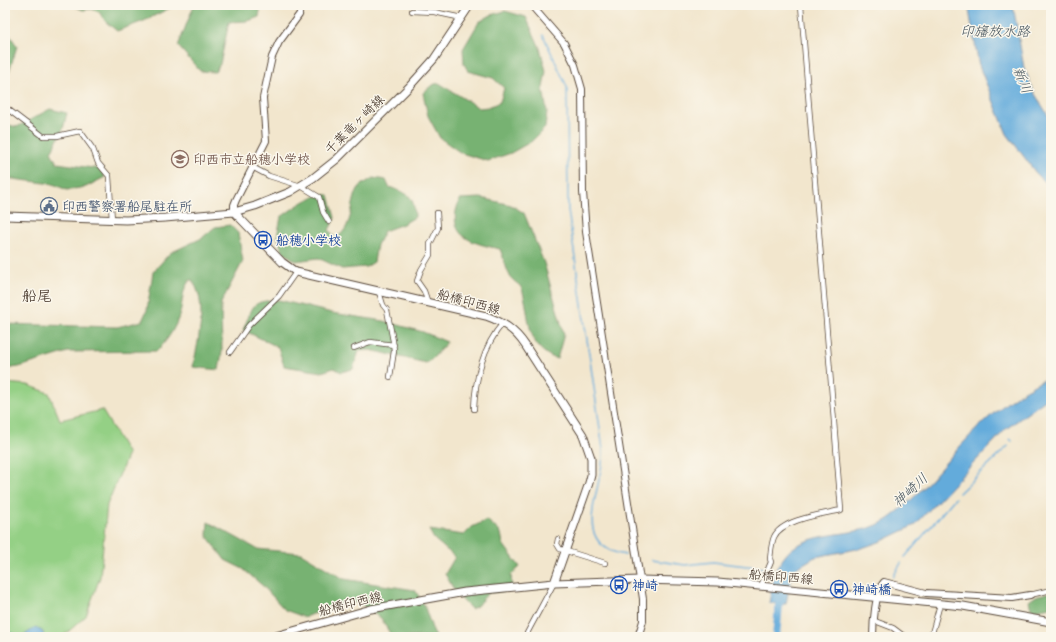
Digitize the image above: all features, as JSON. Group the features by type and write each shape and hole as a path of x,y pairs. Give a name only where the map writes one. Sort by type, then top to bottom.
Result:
{"main road":[{"name":"千葉竜ヶ崎線","path":"5,216 112,220 165,218 234,212 268,201 301,186 337,159 421,74 470,5"},
{"name":"船橋印西線","path":"234,212 282,262 296,272 486,316 504,323 515,332 583,435 590,456 590,479 554,583"},
{"name":"船橋印西線","path":"272,637 371,609 465,592 554,583 640,580 698,581 762,586 940,604 991,610 1051,622"}],"street":[{"path":"234,212 236,200 254,168 266,141 263,98 272,57 279,42 299,15 303,5"},
{"path":"531,5 564,43 575,65 582,89 583,192 586,232 640,580 644,616 638,637"},
{"path":"762,586 771,562 770,559 774,536 797,521 841,510 801,5"},
{"path":"412,11 434,12 462,18"},
{"path":"5,107 43,136 57,136 80,131 93,149 98,163 109,176 112,220"},
{"path":"254,168 269,176 301,186 320,197 323,212 329,222"},
{"path":"428,303 424,291 417,281 421,270 430,255 430,244 438,228 437,213"},
{"path":"230,352 249,325 279,296 296,272"},
{"path":"379,292 383,305 387,310 394,345 390,377"},
{"path":"474,409 475,386 479,369 494,333 504,323"},
{"path":"354,348 370,342 394,345"},
{"path":"558,539 558,547 564,551 605,563"},
{"path":"873,637 877,598 880,588 884,582 926,593 1012,598 1051,590"},
{"path":"526,637 554,583"},
{"path":"930,637 940,604"},
{"path":"875,621 893,628 905,637"}],"green space":[{"path":"72,5 176,5 144,21 117,31 106,22 99,12 92,9 83,10"},
{"path":"194,5 261,5 259,17 248,21 229,22 220,64 215,72 200,71 178,46"},
{"path":"505,11 526,17 540,48 546,71 543,88 547,112 545,128 532,141 511,153 488,161 461,153 440,138 428,116 423,93 432,85 439,83 479,108 488,107 500,102 504,88 493,78 468,71 464,64 463,49 479,22 491,15"},
{"path":"5,28 17,46 5,85"},
{"path":"50,109 67,113 63,129 51,152 57,163 100,169 105,177 86,187 67,190 53,184 5,178 5,124 17,127"},
{"path":"373,178 386,180 389,187 409,196 412,200 415,217 403,224 384,231 377,245 374,262 366,267 342,269 318,258 296,261 283,252 277,236 281,217 297,206 316,196 329,195 335,218 329,230 335,238 341,234 348,223 355,195 359,187"},
{"path":"481,198 511,205 524,213 544,263 564,334 557,359 546,354 534,339 530,330 522,289 511,278 500,249 479,244 470,240 463,236 458,229 455,222 460,199"},
{"path":"230,225 238,233 243,261 221,303 222,352 219,370 193,367 201,322 201,310 200,298 191,279 185,288 180,314 176,323 164,344 157,351 68,352 19,367 5,369 5,324 117,327 142,321 147,310 153,272 170,253 202,238 215,227"},
{"path":"279,300 332,313 384,321 423,332 447,342 434,357 426,363 370,350 359,351 353,369 341,372 334,368 322,372 284,366 278,347 243,330 254,306 258,303"},
{"path":"5,383 28,385 49,393 60,420 102,410 128,454 107,505 100,577 86,616 62,637 5,637"},
{"path":"487,520 501,533 503,544 520,567 511,575 512,590 488,593 477,606 471,609 456,593 445,574 455,557 434,539 429,530 464,535 472,527"},
{"path":"208,522 257,549 301,553 344,579 415,590 424,605 435,637 392,637 381,618 358,602 344,604 304,617 285,610 263,586 243,569 225,560 207,536"},
{"path":"1051,592 1051,607 1034,610 1031,609 1029,601 1036,596"}],"water":[{"name":"印旛放水路","path":"968,5 1013,5 1024,68 1035,94 1051,120 1051,188 1036,173 1007,134 979,66"},
{"path":"1051,376 1051,396 1006,429 915,525 882,541 862,548 815,557 795,569 791,578 786,604 769,603 774,576 770,572 771,570 776,569 790,550 804,542 816,538 866,529 888,519 913,498 960,446 992,415 1016,396"},
{"path":"36,627 43,632 44,637 5,637 5,633 7,632 23,636"}],"waterway":[{"path":"543,35 567,87 568,210 603,449 602,464 595,496 593,527 597,539 607,549 625,555"},
{"path":"959,493 1008,446"},
{"path":"905,557 955,498"},
{"path":"652,560 685,565 713,562 764,568"},
{"path":"893,577 901,563"},
{"name":"神崎川","path":"776,637 780,594"}],"place":[{"name":"印西市立船穂小学校","path":"180,159"},
{"name":"印西警察署船尾駐在所","path":"49,206"},
{"name":"船穂小学校","path":"263,240"},
{"name":"神崎","path":"619,585"},
{"name":"神崎橋","path":"839,589"}],"district":[{"name":"船尾","path":"37,296"}],"water label":[{"name":"新川","path":"1023,80"}]}
